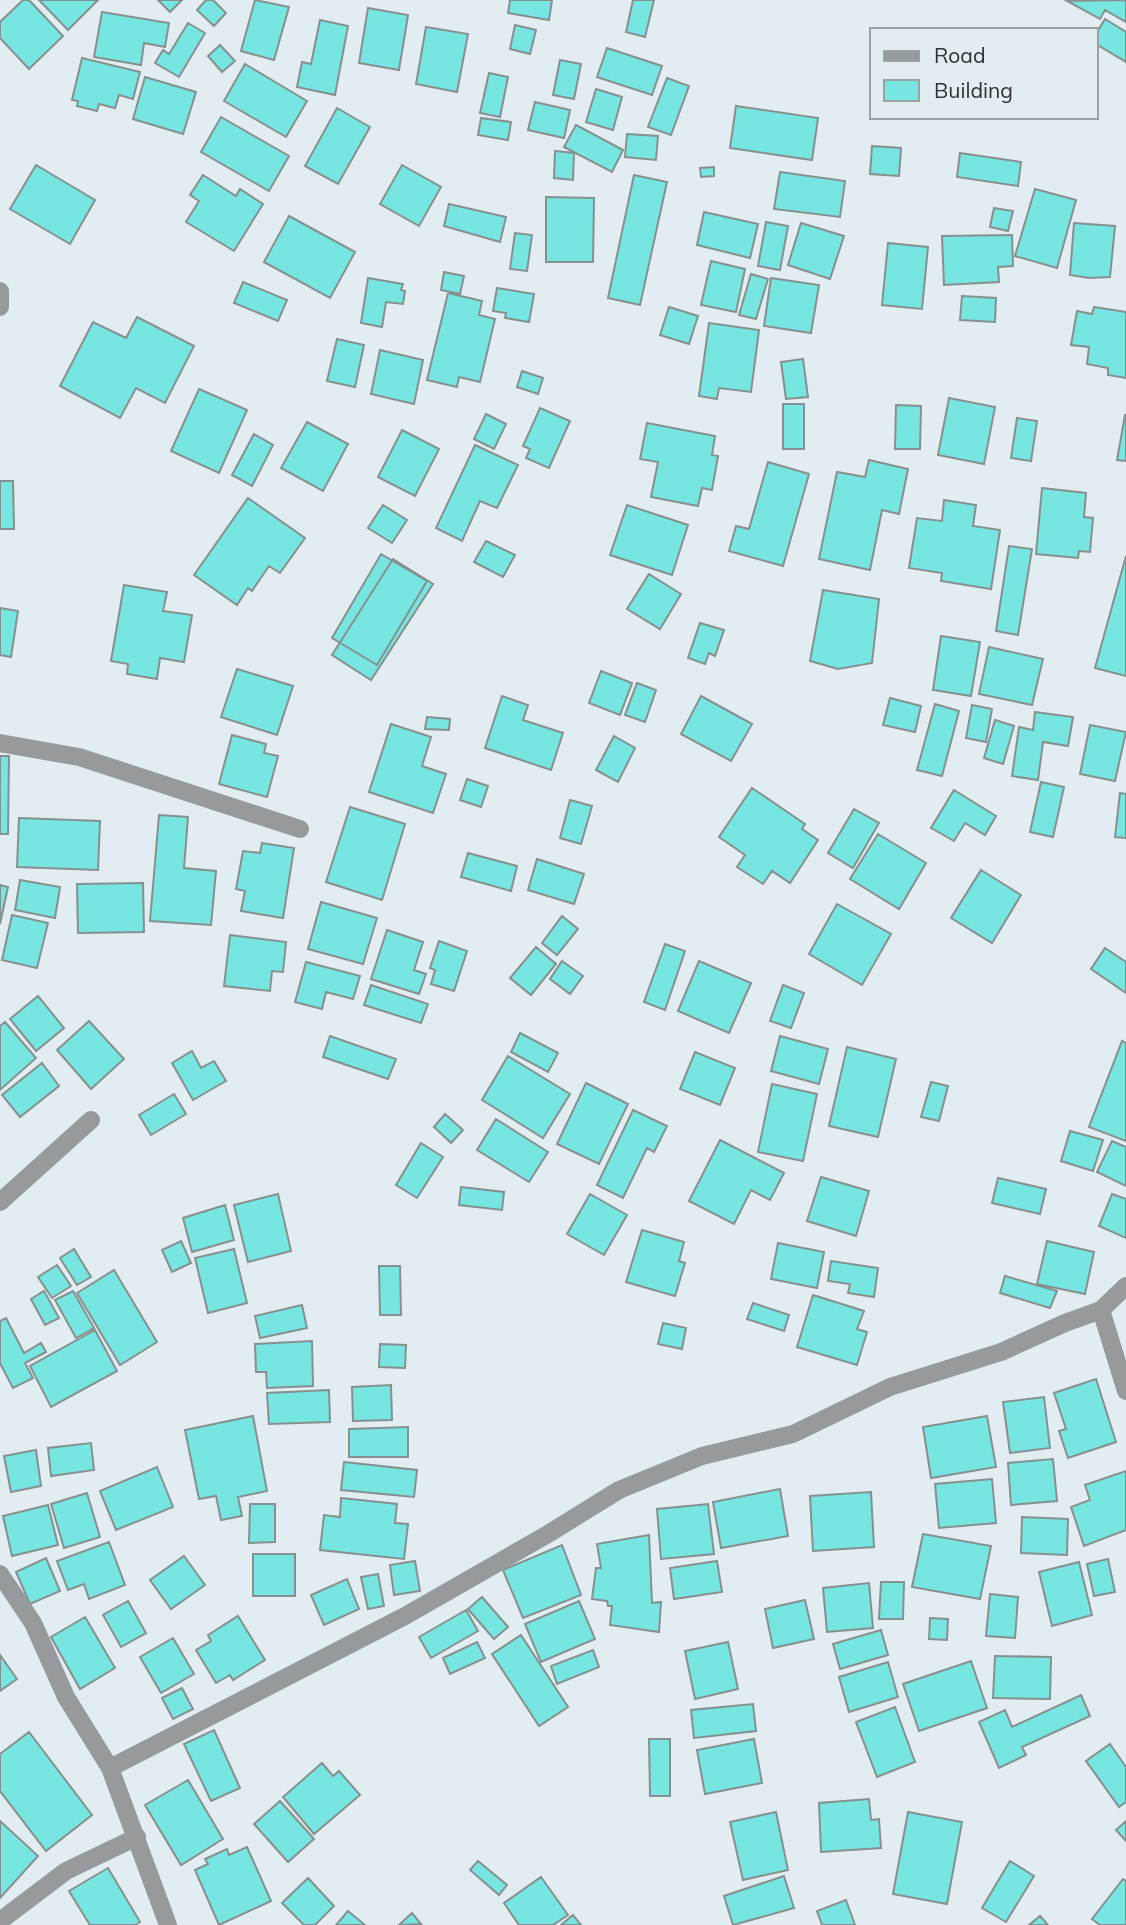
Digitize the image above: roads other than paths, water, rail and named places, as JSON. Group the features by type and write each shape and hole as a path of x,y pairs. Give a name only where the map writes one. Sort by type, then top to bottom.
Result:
{"street":[{"path":"0,290 0,307"},
{"path":"0,743 79,757 300,830"},
{"path":"0,1202 91,1120"},
{"path":"110,1768 405,1616 619,1490 702,1456 793,1434 890,1387 1001,1352 1101,1310 1126,1286"},
{"path":"1101,1310 1126,1391"},
{"path":"0,1574 33,1623 66,1697 110,1768 168,1925"},
{"path":"0,1922 66,1871 137,1837"}]}
